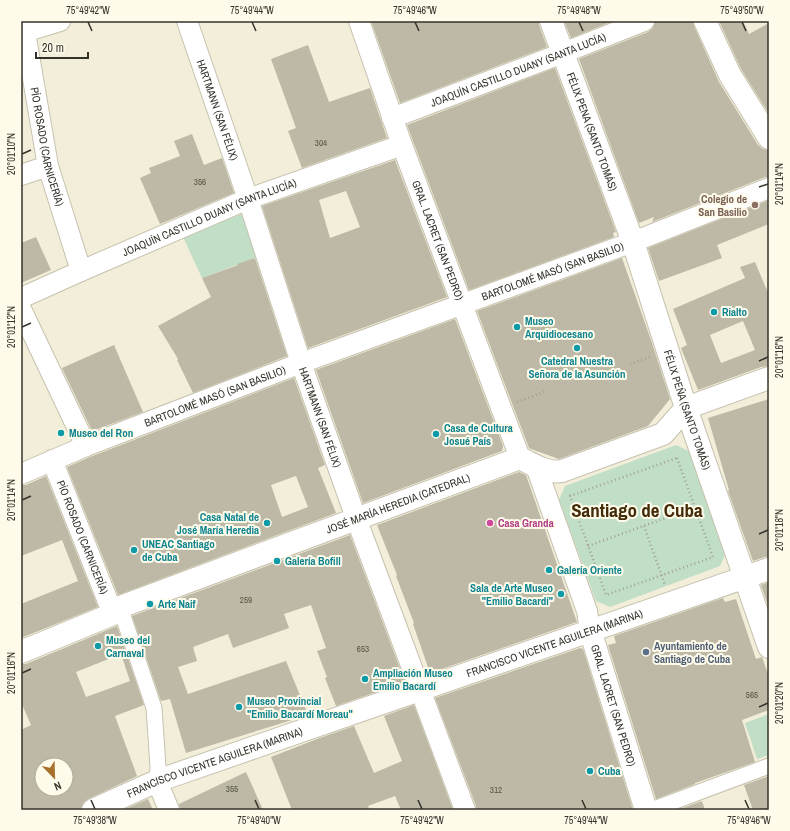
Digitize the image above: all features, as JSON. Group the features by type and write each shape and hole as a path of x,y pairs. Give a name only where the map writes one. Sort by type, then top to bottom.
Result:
{"street":[{"path":"23,29 60,21"},
{"name":"HARTMANN (SAN FÉLIX)","path":"186,21 248,199 301,363 356,518 465,810"},
{"name":"GRAL. LACRET (SAN PEDRO)","path":"359,21 402,146 462,304 527,461 538,472 587,611 590,630 646,810"},
{"name":"FÉLIX PENA (SANTO TOMÁS)","path":"552,21 632,242"},
{"name":"JOAQUÍN CASTILLO DUANY (SANTA LUCÍA)","path":"392,118 644,21"},
{"path":"705,21 730,75 769,138"},
{"name":"PÍO ROSADO (CARNICERÍA)","path":"23,29 48,166 81,271"},
{"name":"JOAQUÍN CASTILLO DUANY (SANTA LUCÍA)","path":"21,298 248,199 402,146"},
{"path":"21,175 48,166"},
{"name":"BARTOLOMÉ MASÓ (SAN BASILIO)","path":"21,474 86,446 301,363 632,242 769,188"},
{"name":"FÉLIX PEÑA (SANTO TOMÁS)","path":"632,242 686,408 745,577"},
{"path":"21,309 86,446"},
{"path":"663,434 686,408 769,378"},
{"path":"527,461 551,472 557,472 663,434 681,433 692,438 699,446"},
{"name":"PÍO ROSADO (CARNICERÍA)","path":"52,460 117,610 154,705 158,767 157,780 169,810"},
{"name":"JOSÉ MARÍA HEREDIA (CATEDRAL)","path":"21,652 117,610 356,518 527,461"},
{"name":"FRANCISCO VICENTE AGUILERA (MARINA)","path":"93,810 157,780 769,569"},
{"path":"745,577 769,647"},
{"path":"651,810 769,766"}],"path":[{"path":"630,364 656,354"},
{"path":"510,404 547,391"},
{"path":"678,458 695,508 713,557 606,595 570,496 678,458"},
{"path":"583,548 702,505"},
{"path":"644,526 666,586"}],"green space":[{"path":"241,210 257,257 202,278 183,237"},
{"path":"676,445 689,451 726,553 720,566 610,607 596,601 559,500 565,486"},
{"path":"769,714 769,755 757,759 745,723"}],"building":[{"path":"371,21 539,21 547,47 400,103"},
{"path":"564,21 613,21 571,38"},
{"path":"655,21 693,21 719,82 758,145 763,149 769,150 769,177 765,177 652,222 654,217 639,223 579,59 648,32 653,28"},
{"path":"719,21 743,21 749,34 769,23 769,114 741,69"},
{"path":"308,45 329,102 370,88 387,138 302,168 288,131 296,128 271,59"},
{"path":"555,68 616,232 613,233 614,237 469,290 407,125"},
{"path":"192,134 204,165 222,158 234,193 160,224 140,178 151,173 149,168 180,156 174,141"},
{"path":"395,160 447,297 308,348 262,206","holes":["346,191 360,227 330,238 319,200"]},
{"path":"769,200 769,224 717,245 722,258 659,281 648,248"},
{"path":"36,237 51,270 21,283 21,243"},
{"path":"255,258 287,356 193,393 177,360 178,359 158,326 211,297 202,278"},
{"path":"622,258 670,399 648,426 559,459 531,449 529,448 477,311"},
{"path":"755,262 769,295 769,366 761,367 698,390 681,348 687,345 673,309 745,278 740,267","holes":["743,321 755,350 721,363 710,335"]},
{"path":"455,319 503,446 502,451 363,503 316,370"},
{"path":"114,345 143,412 92,431 62,368"},
{"path":"294,378 325,465 318,468 336,513 118,595 67,467","holes":["296,476 308,507 282,517 271,485"]},
{"path":"769,399 769,557 753,561 728,491 729,490 708,418"},
{"path":"519,472 526,475 577,622 430,673 413,624 414,623 396,576 397,575 377,525"},
{"path":"46,476 98,607 21,638 21,604 78,581 62,540 21,556 21,485 26,485"},
{"path":"350,535 405,682 336,706 325,678 327,677 317,651 326,648 311,605 284,614 289,628 233,648 228,634 193,647 197,661 178,667 188,694 286,661 308,715 186,753 170,699 161,701 132,616"},
{"path":"769,582 769,608 761,585"},
{"path":"723,598 725,602 736,599 756,659 762,657 769,677 769,710 742,720 755,762 695,783 656,799 608,645 616,643 614,636"},
{"path":"117,626 144,705 115,716 137,776 88,799 83,803 81,810 21,810 21,730 31,725 21,702 21,664 26,664","holes":["121,654 130,681 86,697 76,672"]},
{"path":"580,648 583,649 633,810 476,810 476,806 435,698"},
{"path":"414,705 453,810 401,810 395,796 368,806 370,810 292,810 271,757 354,726 374,773 402,761 384,716"},
{"path":"246,772 263,810 180,810 179,804"},
{"path":"769,776 769,810 753,810 744,785"},
{"path":"148,799 153,810 123,810"},
{"path":"702,801 705,810 677,810"}],"place":[{"name":"Colegio de San Basilio","path":"755,205"},
{"name":"Rialto","path":"714,312"},
{"name":"Museo Arquidiocesano","path":"517,327"},
{"name":"Catedral Nuestra Señora de la Asunción","path":"577,348"},
{"name":"Museo del Ron","path":"61,433"},
{"name":"Casa de Cultura Josué País","path":"436,434"},
{"name":"Casa Natal de José María Heredia","path":"267,523"},
{"name":"Casa Granda","path":"490,523"},
{"name":"UNEAC Santiago de Cuba","path":"134,550"},
{"name":"Galería Bofill","path":"277,561"},
{"name":"Galería Oriente","path":"549,570"},
{"name":"Sala de Arte Museo \"Emilio Bacardí\"","path":"561,594"},
{"name":"Arte Naif","path":"150,604"},
{"name":"Museo del Carnaval","path":"98,646"},
{"name":"Ayuntamiento de Santiago de Cuba","path":"646,652"},
{"name":"Ampliación Museo Emilio Bacardí","path":"365,679"},
{"name":"Museo Provincial \"Emilio Bacardí Moreau\"","path":"239,707"},
{"name":"Cuba","path":"590,771"}],"district":[{"name":"Santiago de Cuba","path":"637,510"}]}
